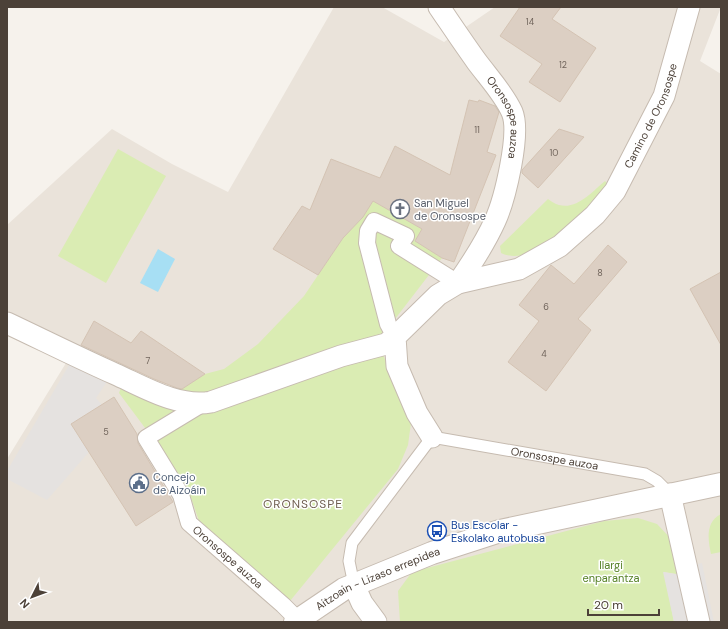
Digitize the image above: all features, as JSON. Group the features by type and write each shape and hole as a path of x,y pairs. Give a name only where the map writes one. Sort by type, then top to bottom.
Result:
{"street":[{"name":"Oronsospe auzoa","path":"440,7 464,45 512,112 516,127 510,168 496,220 478,254 458,283"},
{"name":"Camino de Oronsospe","path":"595,215 615,191 664,96 689,7"},
{"name":"Oronsospe auzoa","path":"296,621 283,605 189,523 181,495 146,438 202,404 341,356 386,344 438,295 458,283 519,269 560,246 595,215"},
{"path":"432,437 417,413 397,366 395,337 388,324 367,243 368,231 374,221 406,236 399,246 458,283"},
{"name":"Oronsospe auzoa","path":"7,323 73,355 170,398 202,404"},
{"name":"Aitzoain - Lizaso errepidea","path":"296,621 344,589 432,553 500,531 721,484"},
{"path":"670,494 699,622"},
{"path":"354,585 362,604 376,622"}],"lane":[{"name":"Oronsospe auzoa","path":"432,437 645,474 657,481 670,494"},
{"path":"354,585 348,561 352,542 432,437"}],"shaded area":[{"path":"334,7 382,7 444,42 495,7 721,7 700,61 721,74 721,622 7,622 7,459 66,363 7,333 7,225 112,129 172,164 228,192"},
{"path":"72,360 110,377 96,398 102,405 71,424 89,452 47,500 7,479 7,471"},
{"path":"702,563 714,622 706,622 694,565"},
{"path":"663,572 682,575 690,622 674,622"}],"green space":[{"path":"118,149 166,176 106,283 58,256"},
{"path":"605,181 612,188 576,223 561,235 545,246 530,253 515,256 501,253 500,246 548,199 559,205 572,205 584,199"},
{"path":"373,201 422,229 415,241 442,258 385,332 384,357 411,423 408,445 398,469 290,601 201,527 189,492 157,444 119,393 123,382 179,390 205,374 224,369 258,344 304,296 343,238 363,217"},
{"path":"721,514 721,552 711,554 709,543 710,526 716,517"},
{"name":"Ilargi enparantza","path":"638,518 657,524 675,543 682,575 664,572 674,622 400,622 398,591 412,572 604,521"}],"water":[{"path":"158,249 175,259 158,292 140,283"}],"building":[{"path":"520,7 561,7 552,19 596,48 560,102 529,82 542,64 500,36"},
{"path":"469,100 478,102 479,100 495,106 499,112 487,152 496,155 454,262 442,258 415,241 422,229 373,201 363,217 343,238 318,275 273,249 302,206 310,210 331,159 380,178 395,146 450,175"},
{"path":"559,129 584,137 538,188 522,173 522,170"},
{"path":"608,245 627,262 578,319 591,330 546,391 508,362 539,321 519,305 551,265 574,284"},
{"path":"721,272 721,345 690,289"},
{"path":"94,321 131,343 141,331 205,374 182,389 177,388 81,345"},
{"path":"114,397 137,434 138,443 173,502 136,526 71,424"}],"place":[{"name":"San Miguel de Oronsospe","path":"400,209"},
{"name":"Concejo de Aizoáin","path":"139,483"},
{"name":"Bus Escolar - Eskolako autobusa","path":"437,531"}],"district":[{"name":"ORONSOSPE","path":"303,504"}]}
